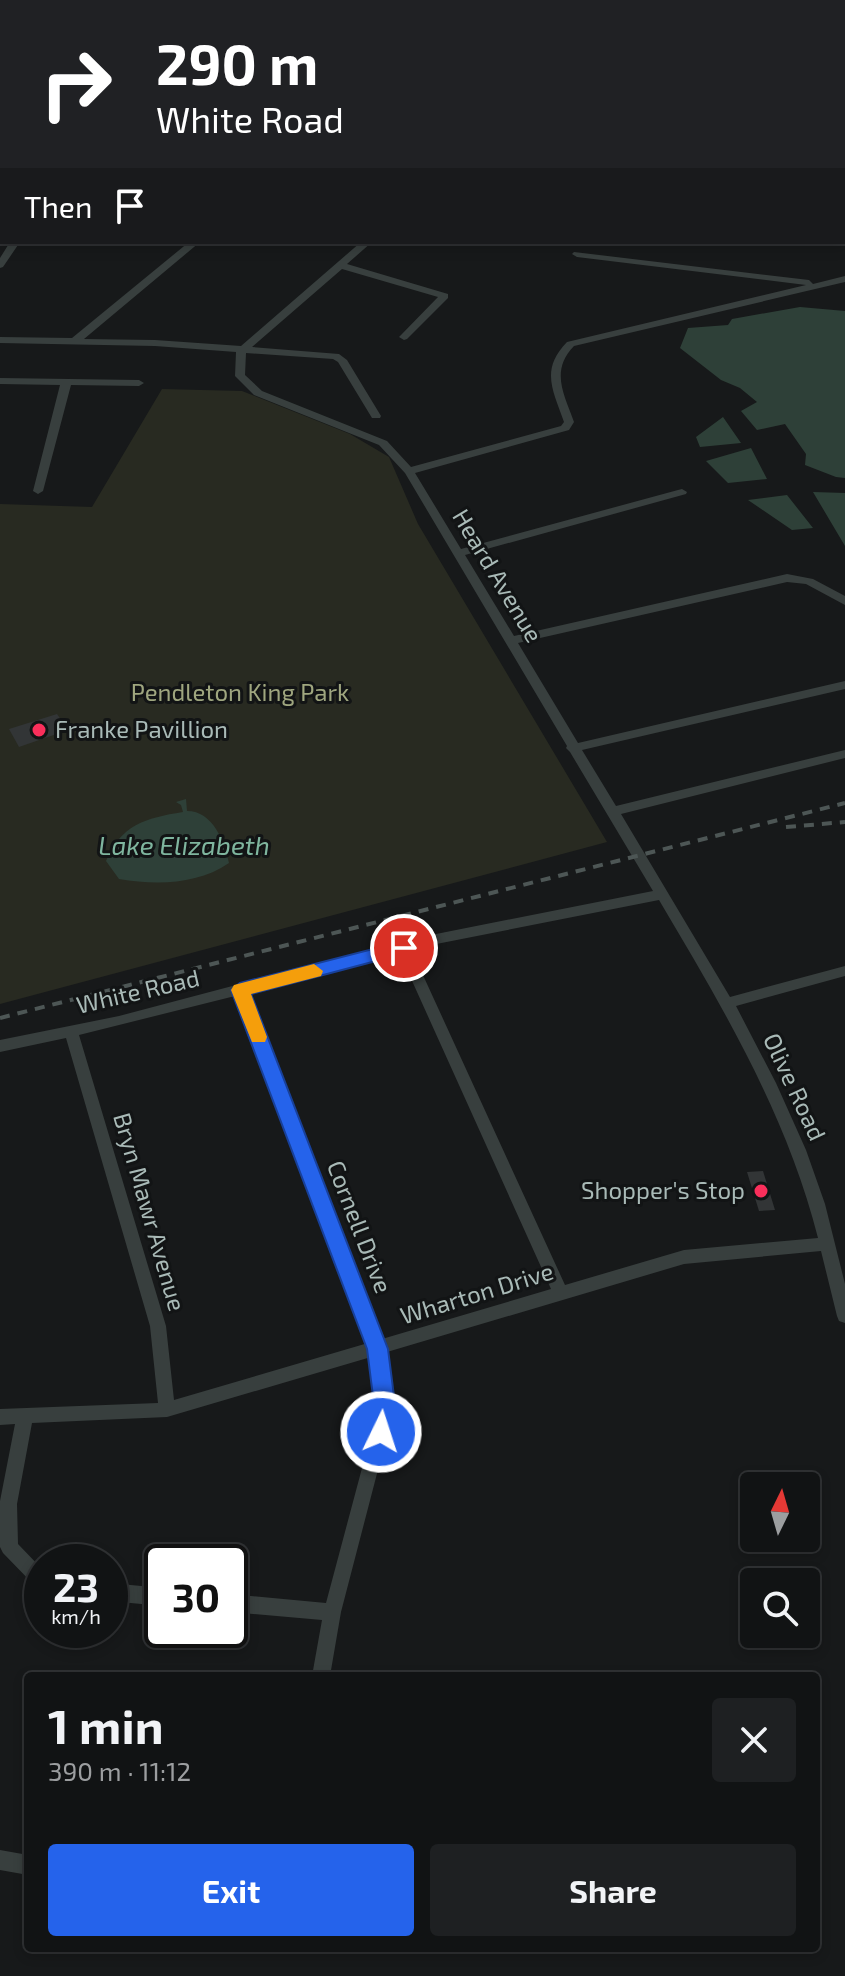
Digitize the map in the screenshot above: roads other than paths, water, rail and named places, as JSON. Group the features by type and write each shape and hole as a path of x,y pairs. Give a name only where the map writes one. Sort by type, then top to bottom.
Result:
{"street":[{"path":"0,265 14,244"},
{"path":"74,342 193,244"},
{"path":"241,351 365,244"},
{"path":"577,254 822,284"},
{"path":"339,265 445,296 404,337"},
{"path":"409,471 565,428 569,422 554,370 558,355 571,344 845,279"},
{"path":"0,340 155,343 335,356 342,360 376,416"},
{"name":"Heard Avenue","path":"241,351 240,376 258,393 383,443 409,471 660,895"},
{"path":"0,381 139,383"},
{"path":"38,491 66,383"},
{"path":"458,553 682,492"},
{"path":"510,641 787,578 809,581 845,601"},
{"path":"572,748 845,685"},
{"path":"611,812 845,754"},
{"name":"White Road","path":"0,1046 404,948 565,912 660,895"},
{"name":"Olive Road","path":"660,895 727,1003 781,1110 809,1180 845,1316"},
{"path":"404,948 561,1294"},
{"path":"727,1003 845,971"},
{"name":"Cornell Drive","path":"240,990 378,1349 385,1412 332,1612 322,1672"},
{"name":"Bryn Mawr Avenue","path":"71,1031 158,1326 167,1410"},
{"name":"Wharton Drive","path":"0,1417 167,1410 684,1257 827,1244"},
{"path":"24,1562 9,1547 8,1504 25,1417"},
{"path":"248,1605 332,1612"},
{"path":"0,1860 24,1864"}],"water":[{"path":"800,307 845,311 845,478 805,465 806,454 785,424 757,430 741,411 757,402 740,388 721,380 680,348 688,328 728,325 732,319"},
{"path":"723,417 741,443 700,447 696,437"},
{"path":"751,448 767,479 728,483 706,461"},
{"path":"813,492 845,493 845,546"},
{"path":"787,495 813,528 792,530 748,500"},
{"name":"Lake Elizabeth","path":"186,799 187,811 204,816 216,829 229,863 204,876 176,882 119,879 106,861 119,839 136,825 183,812 176,802"}],"railway":[{"path":"0,1018 845,803"},
{"path":"786,827 845,822"}],"place":[{"name":"Franke Pavillion","path":"39,730"},
{"name":"Shopper's Stop","path":"761,1191"}],"park label":[{"name":"Pendleton King Park","path":"240,693"}]}
